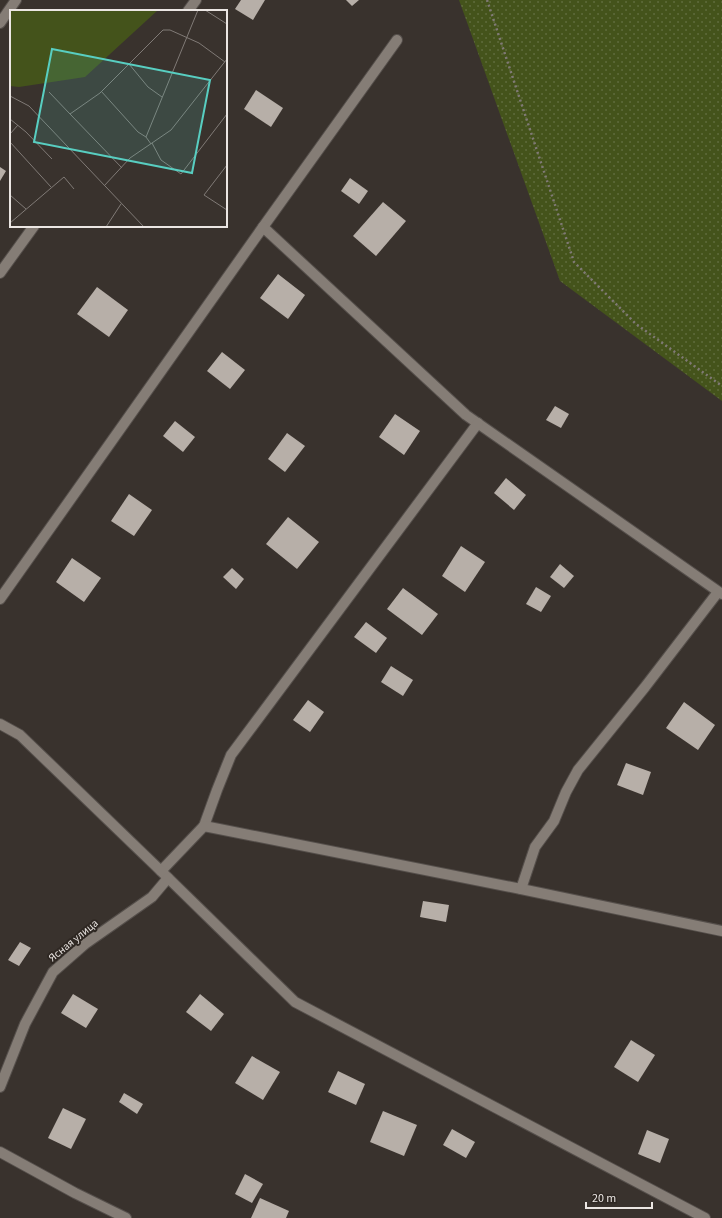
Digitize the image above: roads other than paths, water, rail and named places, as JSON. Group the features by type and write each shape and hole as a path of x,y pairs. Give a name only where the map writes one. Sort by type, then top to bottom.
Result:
{"street":[{"path":"0,23 16,0"},
{"path":"189,10 196,0"},
{"path":"0,599 397,40"},
{"path":"0,273 33,227"},
{"path":"263,227 466,415 720,593 578,770 566,792 554,821 535,847 522,889"},
{"path":"478,423 231,755 204,826 522,889 722,931"},
{"path":"0,724 20,735 165,874 294,1002 705,1218"},
{"name":"Ясная улица","path":"0,1087 25,1024 53,972 84,944 152,897 165,874 204,826"},
{"path":"0,1152 75,1193 126,1218"}]}
